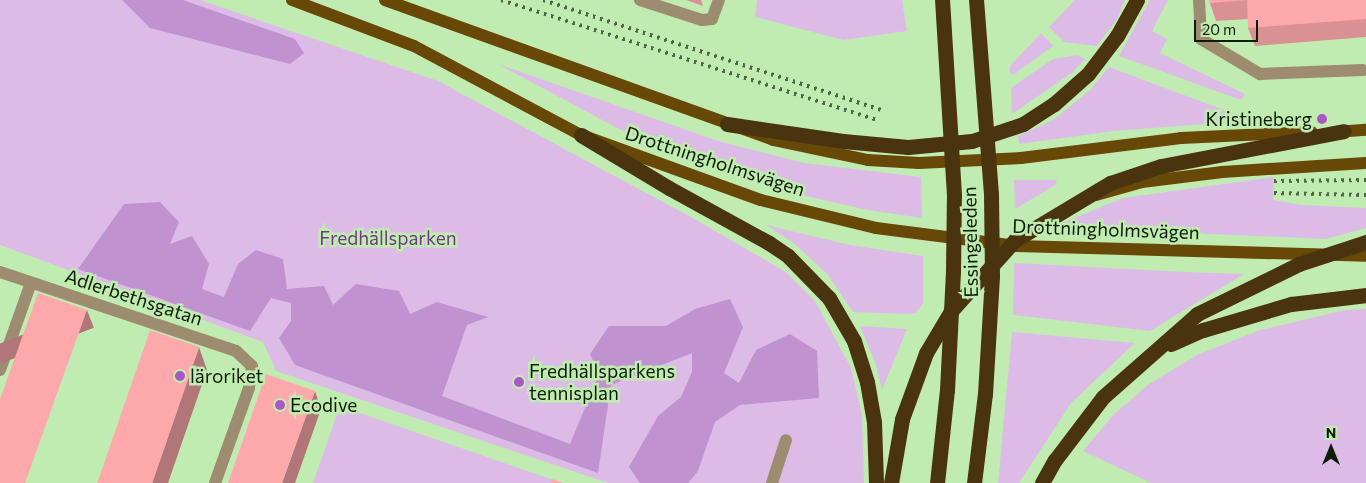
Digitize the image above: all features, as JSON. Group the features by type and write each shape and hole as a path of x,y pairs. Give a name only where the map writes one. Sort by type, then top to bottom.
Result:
{"highway":[{"name":"Essingeleden","path":"937,483 947,390 954,195 942,0"},
{"name":"Essingeleden","path":"974,483 985,394 992,276 991,194 976,0"},
{"path":"727,124 843,141 908,147 972,141 1023,124 1054,104 1088,74 1117,36 1137,0"},
{"path":"891,483 902,419 926,352 951,311 981,275 1015,240 1075,201 1110,183 1161,166 1344,131"},
{"path":"580,134 669,188 769,243 788,256 829,298 854,340 872,402 876,483"},
{"path":"1042,483 1084,420 1124,377 1160,348 1196,314 1244,289 1299,264 1366,242"},
{"path":"1160,348 1203,330 1267,310 1291,304 1366,295"}],"main road":[{"name":"Drottningholmsvägen","path":"292,0 414,46 580,134 761,200 876,228 1017,246 1366,256"},
{"name":"Drottningholmsvägen","path":"385,0 727,124 823,152 868,160 918,163 1021,158 1181,138 1366,130"},
{"name":"Drottningholmsvägen","path":"1075,201 1142,182 1222,172 1366,163"}],"street":[{"path":"640,0 702,20 712,19 719,0"},
{"path":"1199,0 1201,39 1260,74 1363,70"},
{"name":"Adlerbethsgatan","path":"0,272 236,351 252,366 249,388 215,483"},
{"path":"0,370 31,283"},
{"path":"772,483 786,440"}],"green space":[{"name":"Fredhällsparken","path":"0,0 200,0 438,81 691,217 786,272 815,301 851,368 862,414 864,483 608,483 276,371 263,342 0,245"},
{"path":"757,0 902,0 907,31 843,40 755,17"},
{"path":"1075,0 1125,0 1117,19 1097,46 1064,42 1049,27"},
{"path":"1150,0 1168,0 1152,31 1167,39 1160,53 1245,94 1241,100 1119,56"},
{"path":"1041,33 1053,46 1013,75 1010,73 1010,66"},
{"path":"1078,55 1085,59 1073,72 1012,114 1011,88 1053,59"},
{"path":"498,64 718,141 804,163 921,177 922,218 868,210 784,191 676,155 617,128"},
{"path":"1109,67 1232,113 1258,120 1114,131 1019,144 1018,136 1053,120 1090,90"},
{"path":"1274,177 1273,200 1303,205 1366,208 1366,228 1326,239 1052,227 1123,198"},
{"path":"1014,180 1057,180 1055,185 1015,209"},
{"path":"766,225 850,245 923,256 923,303 916,313 853,312 828,275 795,244"},
{"path":"1014,263 1244,274 1150,331 1013,315"},
{"path":"1366,309 1366,483 1151,483 1083,451 1113,415 1149,384 1197,355 1260,330 1345,310"},
{"path":"860,326 907,329 882,390 875,362"},
{"path":"1012,332 1135,343 1071,403 1019,483 998,483"},
{"path":"340,406 562,483 313,483"}],"shaded area":[{"path":"122,0 183,0 295,39 304,53 290,64 150,28"},
{"path":"160,202 179,222 170,244 192,236 209,264 202,289 224,297 238,264 256,250 283,259 287,289 324,286 333,305 356,284 399,291 410,314 437,302 488,317 467,325 442,396 570,444 599,374 590,354 609,326 666,326 695,309 730,299 743,327 724,373 739,383 756,350 790,334 817,351 819,398 740,405 715,422 698,471 688,483 640,483 629,467 658,416 681,397 692,372 692,353 611,385 598,473 295,365 279,338 291,321 291,303 271,298 250,331 78,269 124,204"}],"building":[{"path":"1209,0 1247,0 1210,3"},
{"path":"1247,0 1366,0 1366,19 1248,28"},
{"path":"38,293 87,310 25,483 0,483 0,399"},
{"path":"150,330 199,347 152,483 97,483"},
{"path":"266,374 315,391 282,483 228,483"},
{"path":"553,479 563,483 551,483"}],"railway":[{"path":"501,0 878,120"},
{"path":"543,0 882,110"},
{"path":"1274,181 1366,180"},
{"path":"1274,193 1366,195"}],"place":[{"name":"Kristineberg","path":"1322,119"},
{"name":"läroriket","path":"180,376"},
{"name":"Fredhällsparkens tennisplan","path":"519,382"},
{"name":"Ecodive","path":"280,405"}]}
